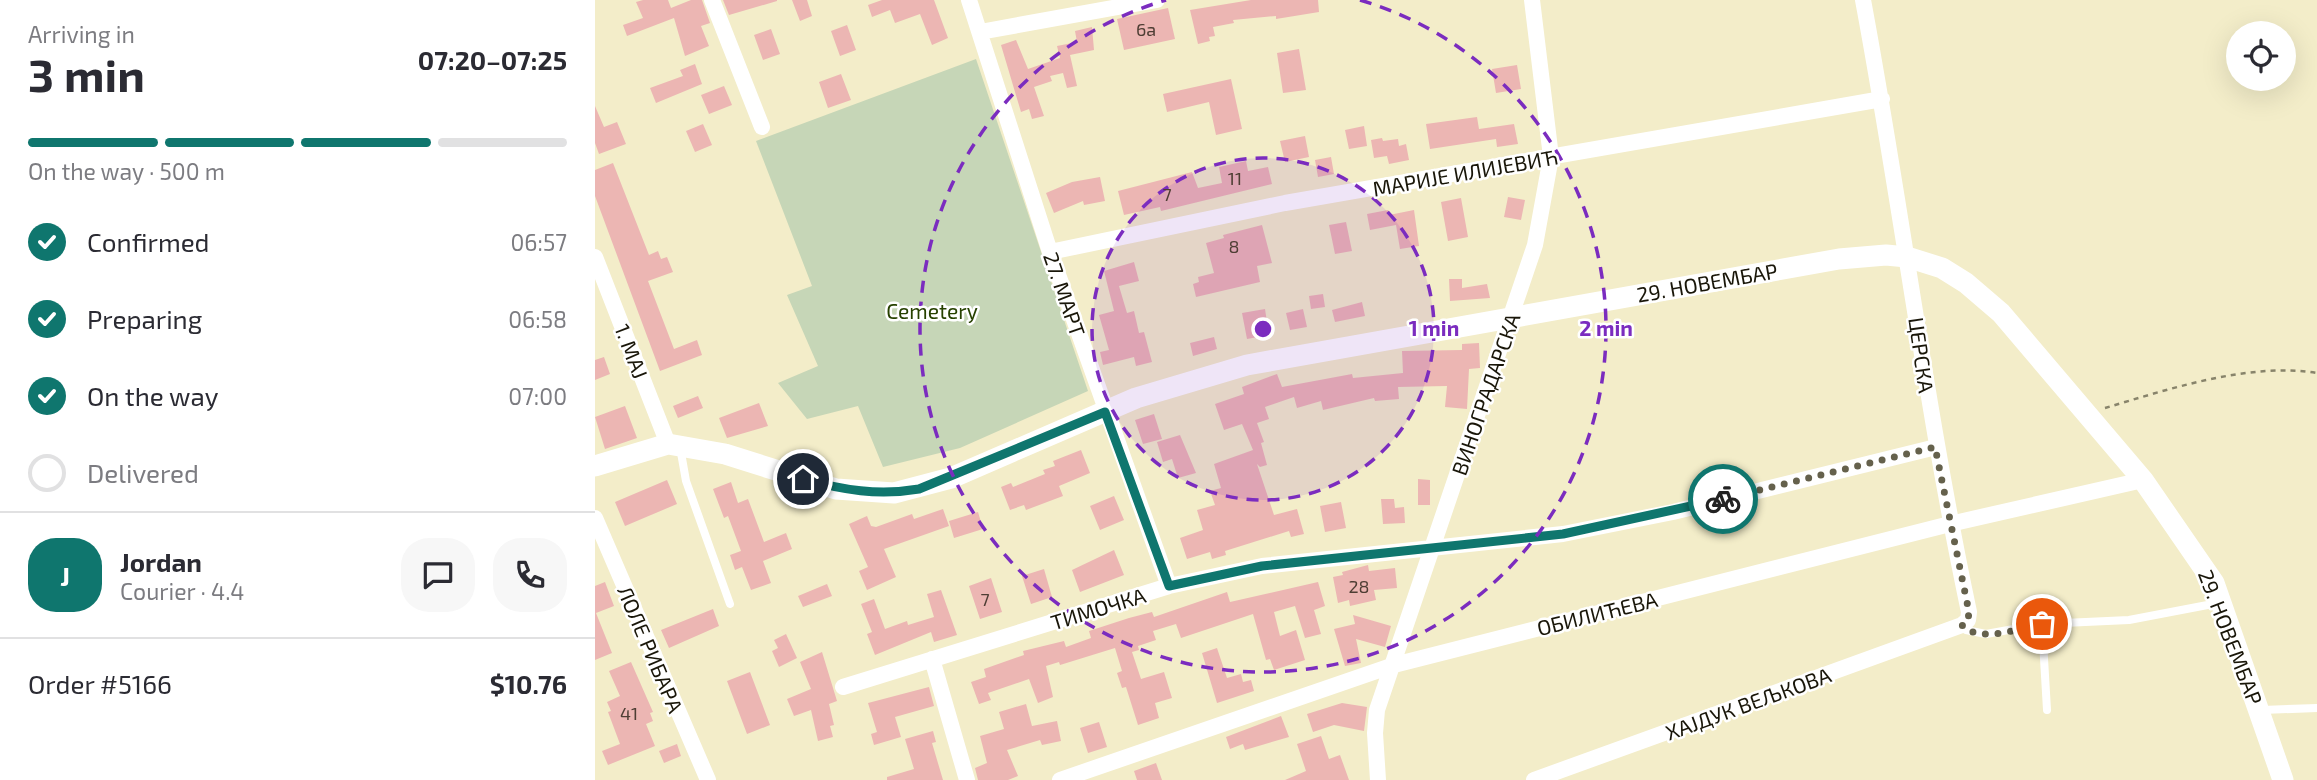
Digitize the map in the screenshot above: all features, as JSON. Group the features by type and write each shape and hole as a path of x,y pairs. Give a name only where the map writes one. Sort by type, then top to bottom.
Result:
{"main road":[{"name":"29. НОВЕМБАР","path":"674,445 725,454 836,489 894,493 951,478 1175,384 1247,365 1839,259 1886,255 1907,257 1956,276 1989,301 2143,480 2202,562 2221,602 2283,780"},
{"path":"595,466 674,445"}],"street":[{"path":"712,0 762,127"},
{"name":"27. МАРТ","path":"969,0 1050,252 1169,586"},
{"path":"980,32 1157,0"},
{"name":"ВИНОГРАДАРСКА","path":"1378,780 1375,733 1377,710 1535,245 1551,157 1532,0"},
{"name":"ЦЕРСКА","path":"1863,0 1882,99 1935,447 1969,612 1968,620 1962,625"},
{"name":"МАРИЈЕ ИЛИЈЕВИЋ","path":"1050,252 1285,203 1882,99"},
{"name":"1. МАЈ","path":"595,257 674,445"},
{"name":"ТИМОЧКА","path":"843,687 1169,586 1262,566 1377,552 1431,550 1577,531 1673,512 1935,447"},
{"name":"ОБИЛИЋЕВА","path":"1060,780 1394,665 1950,524 2143,480"},
{"name":"ЛОЛЕ РИБАРА","path":"595,518 708,780"},
{"name":"ХАЈДУК ВЕЉКОВА","path":"1534,780 1962,625"},
{"path":"932,659 967,780"}],"lane":[{"path":"674,445 730,604"},
{"path":"1962,625 1966,630 1986,634 2042,624 2129,620 2221,602"},
{"path":"2042,624 2047,710"},
{"path":"2259,710 2317,708"}],"path":[{"path":"2086,413 2200,380 2298,369 2317,373"}],"green space":[{"name":"Cemetery","path":"976,59 1088,391 960,448 883,467 858,406 807,419 778,383 818,366 787,295 812,286 756,141"}],"building":[{"path":"668,0 671,8 691,0 702,0 710,23 701,26 709,46 685,56 674,18 627,36 623,25 643,18 636,2"},
{"path":"723,0 777,0 777,1 729,15"},
{"path":"792,0 807,0 812,16 800,21"},
{"path":"882,0 934,0 948,38 932,45 920,14 895,23 890,10 872,17 868,5"},
{"path":"1251,0 1318,0 1319,12 1276,19 1276,16 1233,20 1234,23 1213,27 1215,36 1209,37 1210,41 1198,44 1190,10"},
{"path":"1168,8 1175,39 1124,50 1117,19"},
{"path":"847,25 856,50 840,56 831,31"},
{"path":"1092,27 1094,50 1070,55 1077,86 1067,88 1063,73 1050,76 1052,81 1034,87 1044,116 1032,119 1029,109 1021,112 1001,45 1016,40 1028,69 1060,58 1057,46 1077,42 1075,31"},
{"path":"771,29 780,54 763,60 754,35"},
{"path":"1299,49 1306,90 1283,93 1277,53"},
{"path":"695,64 702,84 656,103 650,88 683,76 680,70"},
{"path":"1517,65 1521,89 1496,93 1492,69"},
{"path":"841,74 851,100 828,108 819,82"},
{"path":"1231,79 1242,129 1216,135 1209,102 1167,112 1163,94"},
{"path":"724,86 732,105 709,114 701,95"},
{"path":"595,106 604,127 617,122 626,144 599,154 595,143"},
{"path":"1477,117 1479,129 1514,124 1518,144 1497,147 1496,139 1430,149 1426,124"},
{"path":"703,124 712,145 695,152 686,131"},
{"path":"1364,126 1367,146 1349,149 1345,130"},
{"path":"1305,136 1309,157 1285,162 1280,141"},
{"path":"1382,138 1383,141 1398,139 1399,146 1406,144 1409,160 1389,164 1387,156 1374,158 1371,140"},
{"path":"1331,157 1334,174 1318,177 1315,160"},
{"path":"1246,161 1248,171 1268,167 1272,184 1161,211 1160,207 1124,215 1118,191 1192,172 1198,188 1222,183 1219,167"},
{"path":"613,163 649,255 658,251 661,259 667,257 673,272 648,281 674,349 697,340 702,355 660,371 595,196 595,170"},
{"path":"1100,177 1105,201 1084,205 1083,201 1054,213 1046,193 1072,182"},
{"path":"1508,197 1525,200 1521,220 1504,217"},
{"path":"1461,198 1468,237 1448,241 1441,202"},
{"path":"1388,210 1389,215 1414,210 1419,246 1400,249 1396,225 1370,230 1367,214"},
{"path":"1346,222 1352,251 1335,254 1329,225"},
{"path":"1262,225 1272,263 1257,266 1260,282 1196,297 1193,284 1199,282 1198,277 1214,273 1206,243 1224,238 1223,235"},
{"path":"1134,262 1139,281 1119,286 1127,313 1134,311 1139,333 1144,332 1152,362 1136,366 1134,357 1103,365 1100,352 1109,350 1099,315 1114,311 1104,271"},
{"path":"1449,279 1462,279 1462,288 1487,284 1490,298 1450,301"},
{"path":"1323,294 1325,307 1311,309 1309,296"},
{"path":"1362,302 1365,316 1335,322 1332,310"},
{"path":"1265,309 1269,335 1247,339 1242,313"},
{"path":"1303,309 1307,327 1290,330 1286,313"},
{"path":"1214,337 1217,349 1193,356 1190,343"},
{"path":"1479,343 1480,368 1469,369 1467,409 1445,407 1447,386 1398,387 1399,399 1375,401 1374,398 1323,410 1321,401 1297,408 1294,397 1265,407 1269,419 1257,423 1264,442 1261,443 1267,465 1260,467 1257,464 1274,515 1297,509 1304,534 1291,537 1289,531 1225,551 1226,555 1212,559 1210,552 1187,559 1180,538 1203,530 1197,510 1215,505 1210,491 1221,488 1214,464 1253,450 1242,424 1224,430 1215,404 1244,394 1242,387 1277,374 1282,387 1352,374 1353,378 1403,373 1402,351 1462,350 1462,344"},
{"path":"604,357 610,374 595,380 595,360"},
{"path":"698,396 703,408 678,418 673,406"},
{"path":"759,403 768,426 727,438 719,418"},
{"path":"625,406 637,438 605,449 595,417"},
{"path":"1154,414 1162,439 1143,444 1135,420"},
{"path":"1180,435 1196,473 1178,478 1172,459 1163,462 1157,442"},
{"path":"1081,450 1090,473 1059,486 1063,496 1026,510 1024,505 1010,510 1001,487 1011,483 1013,487 1045,474 1043,470 1055,466 1053,461"},
{"path":"1418,479 1430,480 1430,505 1418,505"},
{"path":"667,480 677,504 625,526 615,502"},
{"path":"731,482 738,503 748,499 764,542 786,533 792,549 763,561 771,583 751,590 742,567 735,570 730,555 741,551 728,516 724,518 713,489"},
{"path":"1114,496 1124,520 1100,530 1090,506"},
{"path":"1381,499 1394,499 1395,508 1404,507 1405,523 1383,524"},
{"path":"1341,502 1346,528 1325,532 1320,506"},
{"path":"943,509 949,526 884,549 896,577 867,590 859,571 868,567 849,524 867,516 871,526 876,527 912,514 914,519"},
{"path":"978,512 983,529 954,538 949,521"},
{"path":"1114,550 1124,575 1080,592 1072,570"},
{"path":"1368,565 1369,571 1395,568 1397,588 1374,590 1376,600 1350,606 1349,600 1338,603 1333,577"},
{"path":"1044,569 1052,597 1031,604 1022,576"},
{"path":"991,578 1002,612 980,619 969,586"},
{"path":"605,582 614,606 596,613 612,653 595,660 595,586"},
{"path":"1318,582 1325,606 1314,610 1321,634 1305,638 1295,606 1274,612 1280,636 1296,630 1305,660 1274,670 1270,659 1266,660 1253,614 1181,638 1176,624 1153,631 1156,640 1138,646 1139,650 1132,652 1141,679 1164,672 1172,698 1155,703 1159,718 1138,725 1126,687 1122,688 1117,673 1122,671 1115,648 1060,665 1059,662 1046,666 1053,697 1038,703 1029,679 988,693 991,700 979,704 971,682 986,677 984,669 1024,655 1023,651 1064,641 1066,647 1091,638 1089,631 1129,618 1152,612 1154,617 1227,592 1230,602"},
{"path":"827,584 832,596 803,607 798,596"},
{"path":"941,590 957,635 934,642 931,632 875,655 867,634 872,632 861,604 874,599 885,629 907,621 908,625 934,617 927,594"},
{"path":"713,609 719,626 669,648 661,630"},
{"path":"1353,615 1391,626 1385,647 1356,639 1361,663 1345,666 1334,629 1355,624"},
{"path":"786,634 797,658 779,667 772,651 778,648 774,640"},
{"path":"1217,648 1227,678 1241,674 1243,682 1251,680 1254,691 1217,703 1202,653"},
{"path":"822,652 837,701 829,704 834,725 830,726 833,737 818,741 811,710 794,716 787,699 811,689 800,662"},
{"path":"631,662 653,712 650,713 653,721 646,724 655,746 608,765 602,751 620,744 607,702 620,696 609,671"},
{"path":"750,672 770,725 747,734 727,681"},
{"path":"929,687 934,706 895,717 901,737 874,745 871,734 877,732 868,703"},
{"path":"1342,703 1367,707 1364,731 1334,725 1313,732 1307,714"},
{"path":"1026,704 1032,726 1057,721 1061,741 1042,745 1040,740 1007,750 1018,776 1008,780 978,780 975,768 987,763 980,736 1004,729 999,712"},
{"path":"1281,716 1289,737 1245,750 1243,744 1230,749 1226,737"},
{"path":"1099,722 1107,747 1088,753 1080,728"},
{"path":"933,731 936,742 932,743 943,780 887,780 887,777 914,769 905,739"},
{"path":"1321,736 1329,759 1340,755 1349,780 1285,780 1306,771 1297,744"},
{"path":"677,744 681,756 664,763 659,751"},
{"path":"1156,763 1162,780 1137,780 1134,771"}],"way so far":[{"path":"1723,499 1935,447 1969,612 1968,620 1962,625 1966,630 1986,634 2042,624"}],"route":[{"path":"803,479 836,489 865,493 881,494 919,489 1105,412 1169,586 1262,566 1563,534 1723,499"}]}
